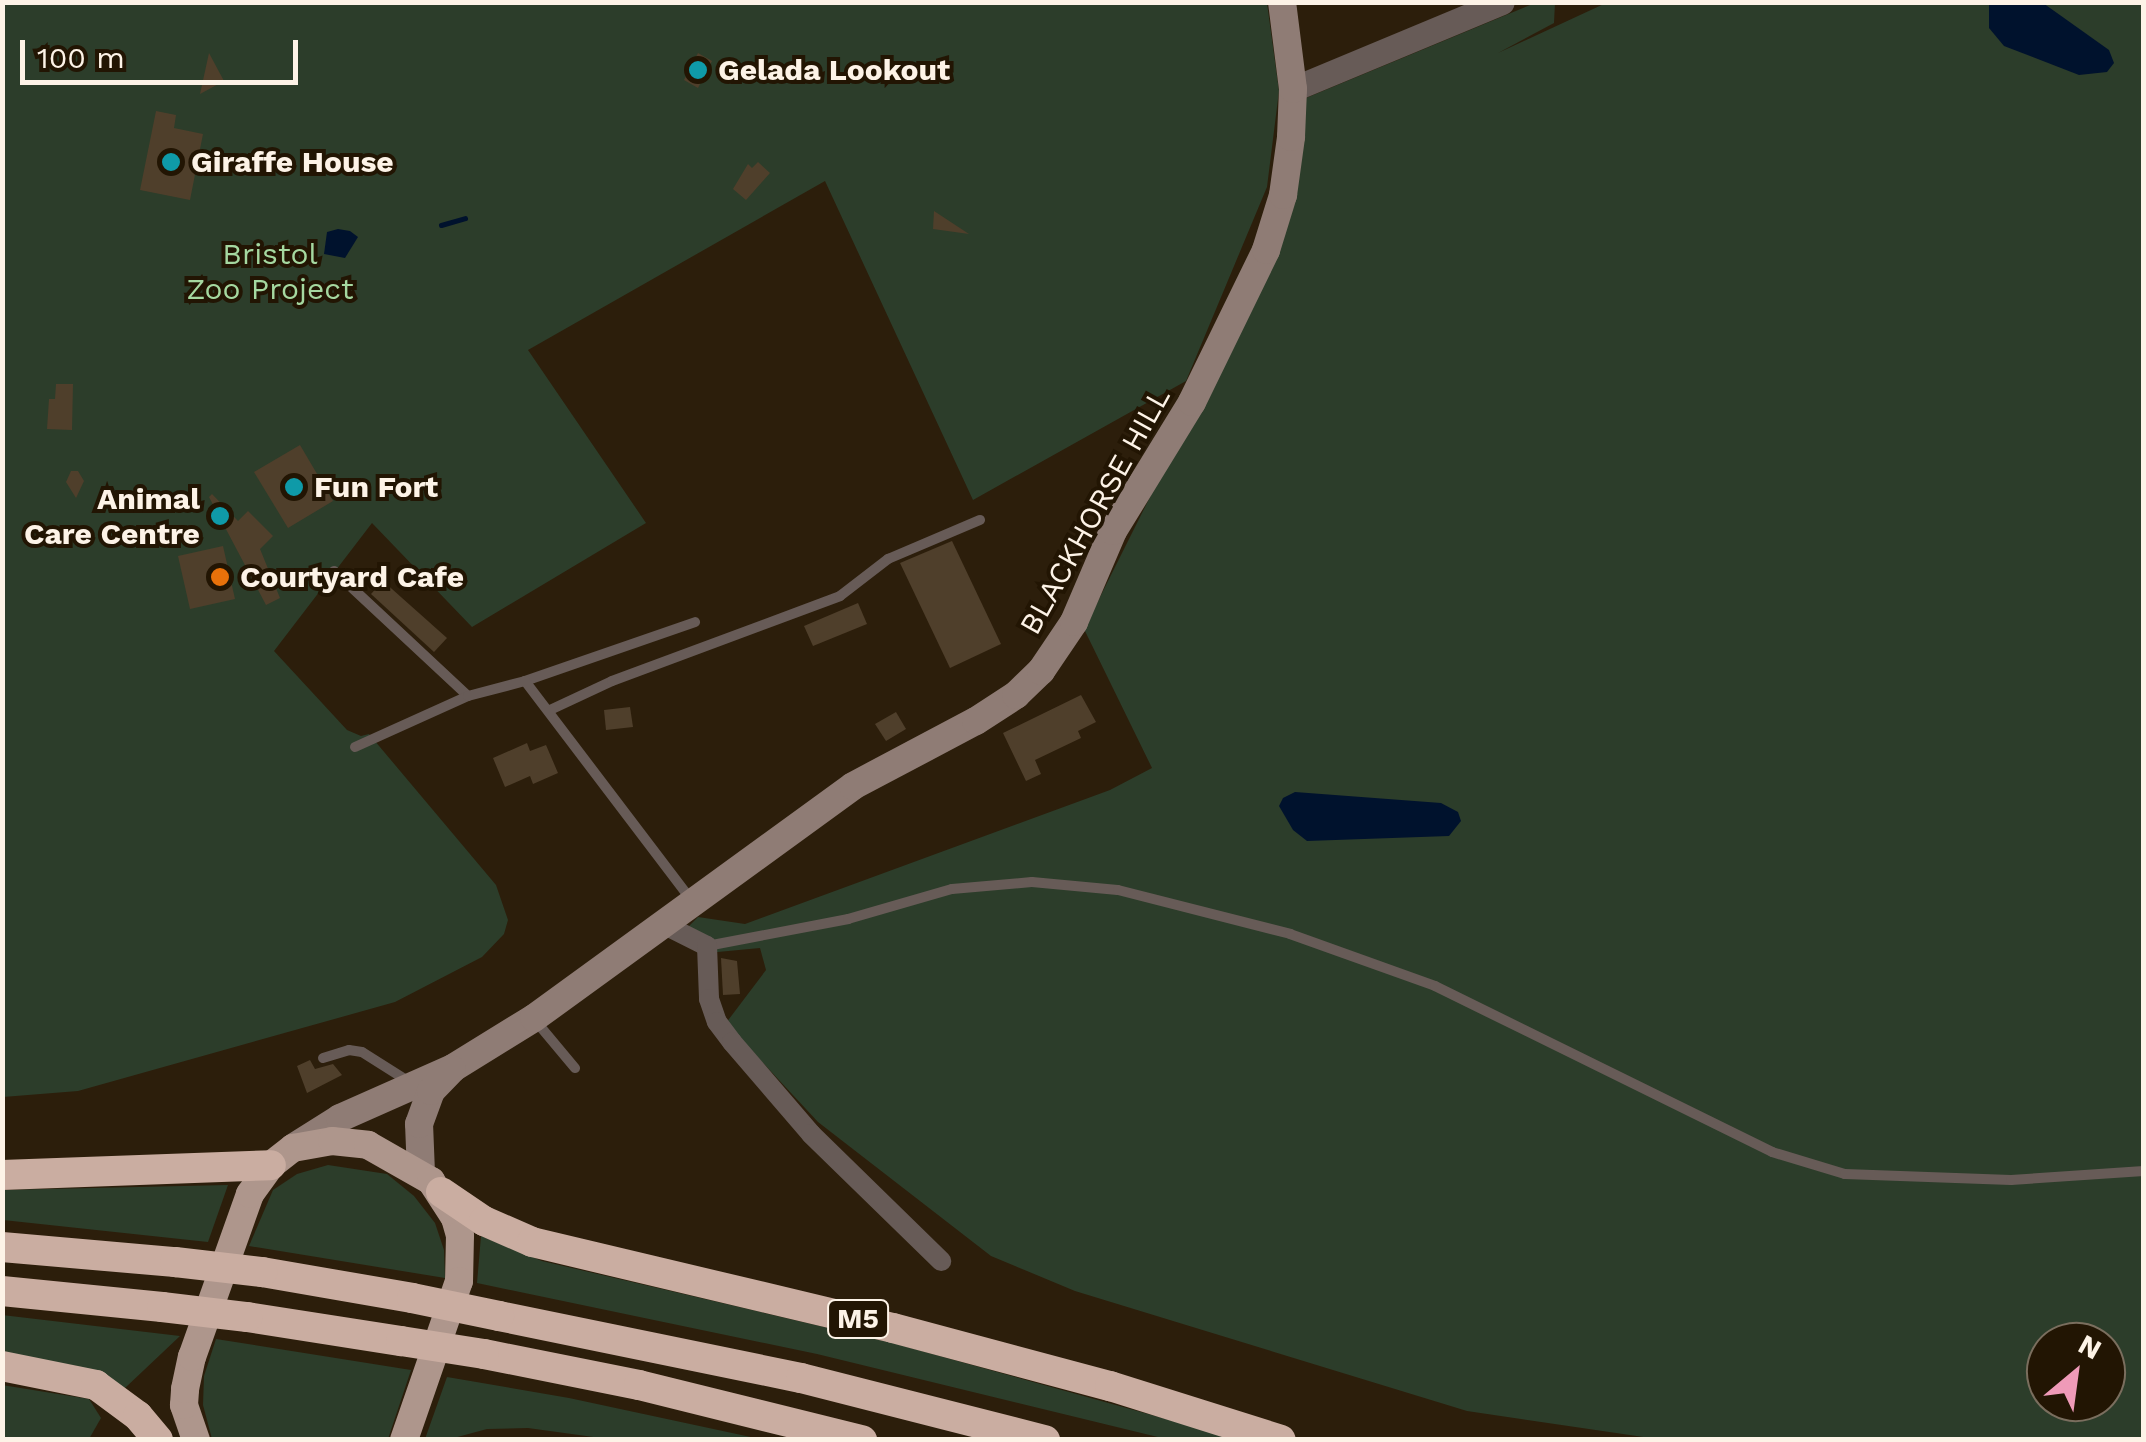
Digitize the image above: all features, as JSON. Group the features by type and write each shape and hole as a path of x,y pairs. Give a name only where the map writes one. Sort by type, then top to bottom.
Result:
{"highway":[{"path":"2,1174 282,1157"},
{"name":"M5","path":"431,1183 484,1221 532,1242 894,1328 1110,1386 1280,1440"},
{"name":"M5","path":"2,1247 262,1272 412,1298 800,1378 1045,1440"},
{"path":"2,1291 247,1317 484,1354 639,1385 862,1440"},
{"path":"2,1366 96,1384 138,1416 161,1440"}],"main road":[{"name":"BLACKHORSE HILL","path":"453,1068 534,1018 853,786 976,721 1016,695 1041,672 1074,622 1114,530 1192,402 1266,250 1288,167 1293,89 1282,2"},
{"path":"161,1440 184,1406 192,1357 250,1194 282,1157 340,1118 411,1083 453,1068"},
{"path":"404,1440 460,1282 460,1235 431,1183 419,1124 430,1091 453,1068"},
{"path":"282,1157 332,1142 368,1145 431,1183"},
{"path":"184,1406 196,1440"}],"street":[{"path":"1293,89 1502,2"},
{"path":"663,924 706,946 709,999 722,1029 810,1134 941,1261"}],"lane":[{"path":"550,710 612,681 840,596 888,560 980,520"},
{"path":"334,571 468,696"},
{"path":"355,747 468,696 695,622"},
{"path":"525,680 692,901"},
{"path":"706,946 848,920 952,890 1032,882 1118,890 1290,934 1435,986 1772,1152 1845,1174 2012,1180 2144,1171"},
{"path":"534,1018 576,1068"},
{"path":"323,1058 349,1050 362,1052 411,1083"}],"green space":[{"name":"Bristol Zoo Project","path":"3,3 1267,3 1279,91 1267,187 1186,381 973,500 825,181 528,350 646,523 472,627 372,523 274,651 347,730 361,736 369,734 496,885 508,920 504,934 482,957 395,1002 78,1091 3,1097"},
{"path":"1535,3 1555,3 1554,23 1498,53 1606,3 2143,3 2143,1439 1657,1439 1467,1411 1075,1291 991,1256 818,1122 726,1023 766,970 760,948 707,953 684,931 698,917 745,924 1110,790 1152,768 1084,629 1287,223 1306,98"},
{"path":"328,1165 387,1174 414,1196 435,1223 444,1250 445,1278 249,1246 273,1190 297,1174"},
{"path":"228,1185 208,1242 3,1220 2,1190"},
{"path":"481,1236 542,1261 893,1343 1238,1439 1166,1439 817,1354 477,1283"},
{"path":"2,1315 180,1336 125,1388 77,1366 3,1354"},
{"path":"216,1339 411,1370 388,1439 212,1439 203,1405 204,1376"},
{"path":"447,1377 569,1398 760,1439 608,1439 528,1428 487,1429 450,1439 425,1439"},
{"path":"2,1385 89,1399 101,1418 89,1439 3,1439"}],"water":[{"path":"1989,3 2043,3 2109,50 2114,63 2107,72 2079,75 2004,46 1989,28"},
{"path":"338,229 358,237 345,258 324,254 327,232"},
{"path":"1295,792 1441,803 1458,812 1461,821 1449,836 1307,841 1293,830 1279,806 1283,798"}],"building":[{"path":"209,53 224,81 200,94"},
{"name":"Gelada Lookout","path":"698,53 712,61 698,88 684,80"},
{"name":"Giraffe House","path":"156,111 176,115 174,128 203,134 190,200 140,190"},
{"path":"758,162 770,173 746,200 733,189 748,164 752,168"},
{"path":"934,211 969,234 933,229"},
{"path":"56,384 73,384 72,430 47,429 49,399 55,399"},
{"name":"Fun Fort","path":"300,445 333,501 288,528 254,472"},
{"path":"71,471 78,471 84,481 76,498 66,482"},
{"path":"212,494 238,521 248,511 273,536 260,549 280,598 266,605 209,497"},
{"path":"952,541 1001,644 950,668 900,563"},
{"path":"223,546 235,599 190,609 178,556"},
{"path":"383,581 447,638 434,652 371,594"},
{"path":"858,603 867,624 813,646 804,626"},
{"path":"1081,695 1096,722 1078,731 1081,738 1035,760 1041,774 1026,781 1003,733"},
{"path":"630,707 633,727 606,730 604,710"},
{"path":"896,712 906,729 886,741 875,724"},
{"path":"527,743 530,751 546,745 558,773 533,784 530,776 505,787 493,758"},
{"path":"721,958 737,961 740,994 723,995"},
{"path":"310,1060 315,1069 333,1064 342,1075 307,1093 297,1066"}],"waterway":[{"path":"441,225 465,218"}],"place":[{"name":"Gelada Lookout","path":"698,70"},
{"name":"Giraffe House","path":"171,162"},
{"name":"Fun Fort","path":"294,487"},
{"name":"Animal Care Centre","path":"220,516"},
{"name":"Courtyard Cafe","path":"220,577"}]}
